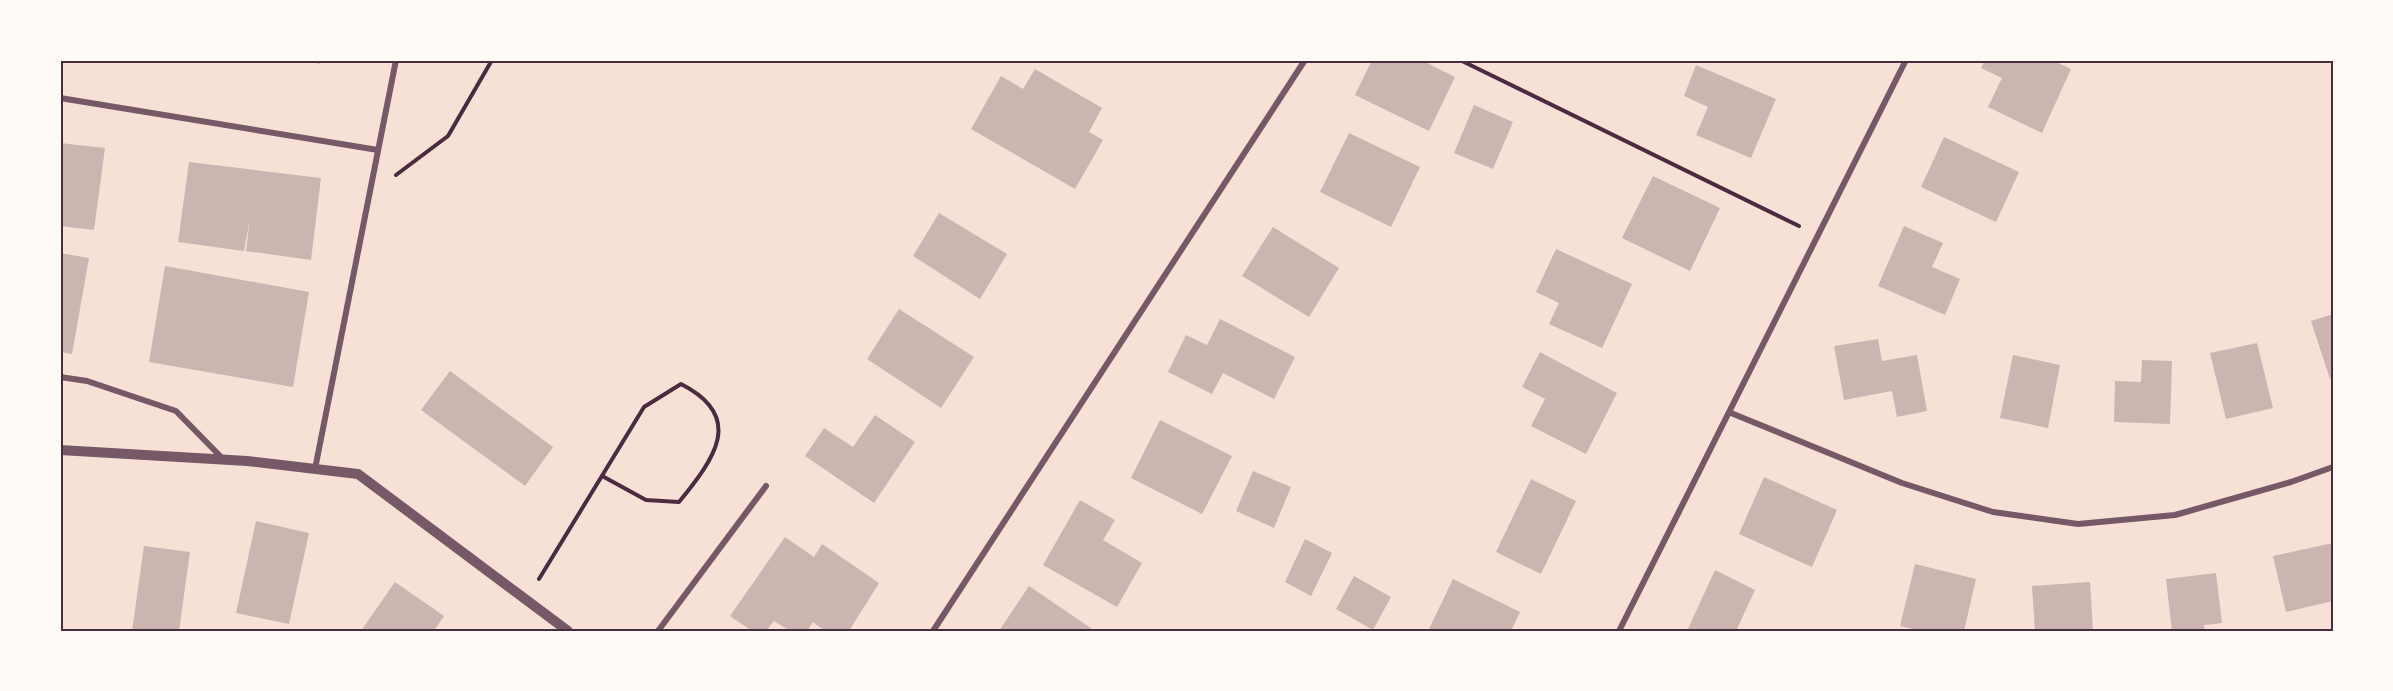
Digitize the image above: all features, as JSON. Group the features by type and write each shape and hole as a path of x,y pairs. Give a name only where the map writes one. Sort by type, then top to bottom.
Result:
{"street":[{"path":"315,469 396,60"},
{"path":"933,631 1305,60"},
{"path":"1619,631 1731,413 1906,60"},
{"path":"60,99 378,150"},
{"path":"60,377 87,381 176,411 223,460"},
{"path":"1731,413 1902,483 1993,512 2078,524 2175,515 2333,468"},
{"path":"60,450 223,460 358,474 568,631"},
{"path":"658,631 766,486"}],"path":[{"path":"369,195 448,136 492,60"},
{"path":"1460,60 1819,236"},
{"path":"526,600 604,477 644,407 681,384 700,394 717,416 719,441 679,502 646,500 604,477"}],"building":[{"path":"302,60 321,60 320,64"},
{"path":"1372,60 1421,60 1455,77 1429,131 1355,95"},
{"path":"1985,60 2052,60 2071,69 2042,133 1988,107 2002,78 1981,68"},
{"path":"1696,65 1776,99 1751,158 1696,135 1708,107 1684,96"},
{"path":"1035,69 1102,108 1089,132 1103,140 1075,189 971,129 1001,76 1023,89"},
{"path":"1474,105 1513,122 1493,169 1454,153"},
{"path":"1349,133 1420,167 1391,227 1320,192"},
{"path":"1944,137 2019,172 1996,222 1921,187"},
{"path":"60,143 105,148 94,230 60,226"},
{"path":"189,162 321,178 311,260 246,251 250,219 244,251 178,242"},
{"path":"1653,176 1720,208 1690,271 1622,238"},
{"path":"939,213 1007,254 980,299 913,256"},
{"path":"1904,226 1943,243 1932,267 1960,279 1945,315 1878,286"},
{"path":"1273,227 1339,268 1309,317 1242,276"},
{"path":"1556,249 1632,284 1602,348 1549,324 1559,303 1536,292"},
{"path":"60,253 89,258 72,354 60,352"},
{"path":"165,266 309,292 293,387 149,362"},
{"path":"899,309 974,357 941,408 867,359"},
{"path":"2333,314 2333,378 2330,379 2311,321"},
{"path":"1220,319 1295,357 1274,399 1223,373 1212,394 1168,372 1186,335 1207,345"},
{"path":"1878,339 1882,361 1917,355 1927,411 1897,417 1892,391 1844,400 1834,346"},
{"path":"2257,343 2273,408 2226,419 2210,353"},
{"path":"1540,352 1617,393 1586,454 1531,426 1545,399 1522,387"},
{"path":"2013,355 2060,365 2048,428 2000,418"},
{"path":"2142,360 2172,361 2170,424 2114,422 2115,381 2141,382"},
{"path":"450,371 553,447 525,486 421,410"},
{"path":"875,415 915,442 874,503 805,456 824,428 853,447"},
{"path":"1160,420 1232,456 1202,514 1131,478"},
{"path":"1253,471 1291,487 1274,528 1236,511"},
{"path":"1764,477 1837,510 1812,567 1739,534"},
{"path":"1531,479 1576,501 1541,574 1496,552"},
{"path":"1080,500 1115,520 1103,540 1142,563 1117,607 1043,565"},
{"path":"256,521 309,533 289,624 236,613"},
{"path":"785,537 814,557 822,544 879,583 849,631 825,631 813,622 807,631 790,631 774,621 766,631 752,631 730,616"},
{"path":"1305,539 1332,553 1311,596 1285,582"},
{"path":"2333,543 2333,601 2286,612 2273,556"},
{"path":"144,546 190,552 179,631 132,631"},
{"path":"1915,564 1976,579 1964,631 1921,631 1900,626"},
{"path":"1715,570 1755,590 1736,631 1687,631"},
{"path":"2216,573 2222,623 2204,625 2205,631 2172,631 2166,579"},
{"path":"1354,576 1391,597 1373,630 1336,609"},
{"path":"1453,579 1520,612 1511,631 1428,631"},
{"path":"395,582 444,616 434,631 361,631"},
{"path":"2090,582 2093,631 2035,631 2032,586"},
{"path":"1029,586 1095,631 999,631"}]}
